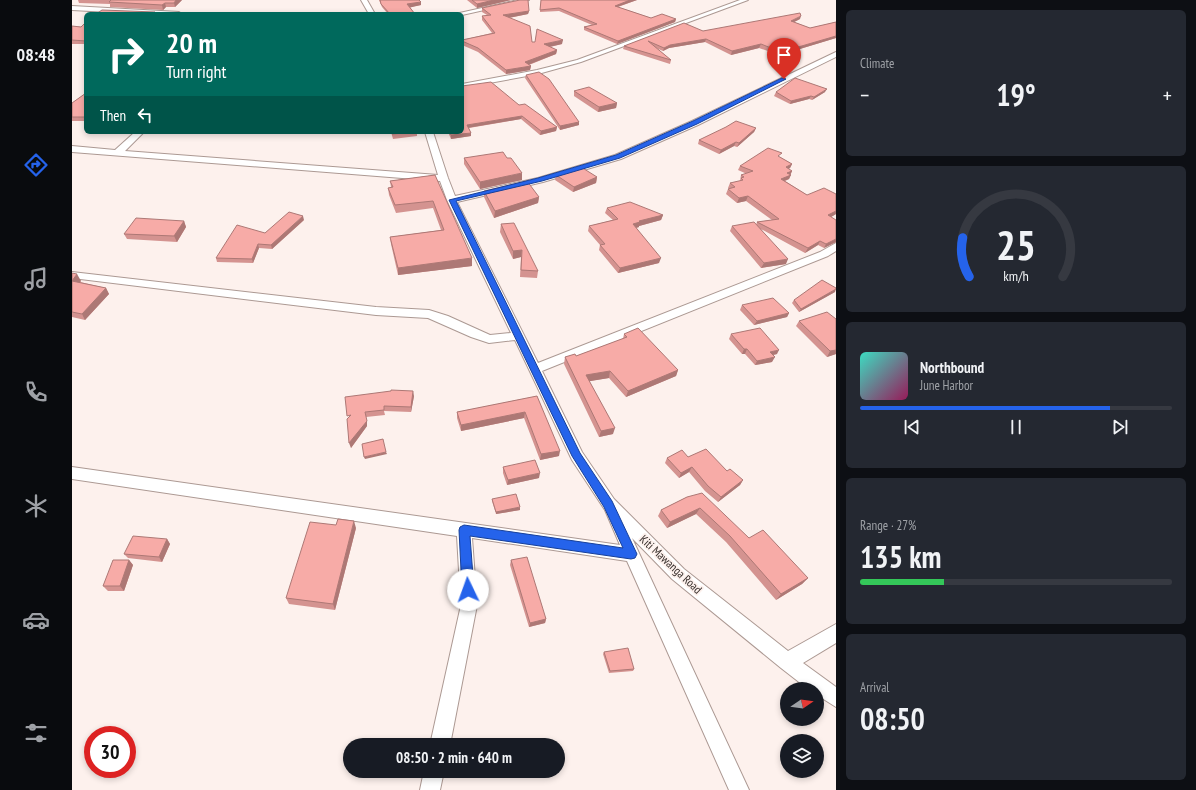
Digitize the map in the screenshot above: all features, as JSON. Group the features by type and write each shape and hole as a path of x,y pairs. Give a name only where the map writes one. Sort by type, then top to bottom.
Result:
{"street":[{"path":"364,0 371,12"},
{"path":"464,13 526,0"},
{"path":"464,86 538,72 579,61 745,0"},
{"path":"74,9 126,12"},
{"path":"452,200 540,180 618,157 695,122 836,54"},
{"path":"117,153 138,134"},
{"name":"Kiti Mawanga Road","path":"430,134 443,178 452,200 577,456 608,504 678,574 787,662 836,698"},
{"path":"72,149 443,178"},
{"path":"534,368 824,254 836,246"},
{"path":"72,275 376,311 429,314 489,339 518,336"},
{"path":"72,473 631,554"},
{"path":"608,504 739,790"},
{"path":"441,738 469,605 464,530"},
{"path":"787,662 836,632"},
{"path":"430,790 433,778"}],"building":[{"path":"111,0 176,0 174,3 165,3 162,5 109,2"},
{"path":"380,0 419,0 421,2 407,4 413,12 388,12 381,4"},
{"path":"472,0 494,0 477,4"},
{"path":"520,0 528,0 529,11 503,15 530,26 532,42 535,42 537,29 563,40 544,44 557,50 525,62 531,66 506,70 478,48 464,42 464,40 495,33 482,16 491,15 482,8"},
{"path":"541,0 630,0 615,6 651,18 662,14 676,19 618,41 584,27 597,24 559,8 540,10"},
{"path":"102,10 155,12 99,12"},
{"path":"800,13 801,16 791,21 810,28 836,22 836,36 781,52 761,44 732,51 706,39 670,45 664,48 648,41 671,60 624,46 684,23 703,31"},
{"path":"84,24 84,41 72,40 72,26 81,27"},
{"path":"539,72 549,79 579,122 560,126 526,75"},
{"path":"795,78 827,89 814,97 811,96 791,101 776,92"},
{"path":"491,82 519,105 525,104 557,127 541,131 522,116 467,125 471,133 464,134 464,86"},
{"path":"589,87 617,103 599,107 574,91"},
{"path":"84,94 84,117 72,117 72,103"},
{"path":"736,121 756,128 739,143 736,142 721,150 699,140 726,127"},
{"path":"768,148 782,153 778,156 792,164 786,167 792,171 787,173 791,175 781,179 807,195 824,188 836,194 836,211 828,215 836,220 836,239 826,244 820,241 808,248 757,222 779,219 748,196 739,198 728,189 735,187 730,183 743,180 741,178 744,177 741,175 753,171 740,166"},
{"path":"503,152 507,158 511,158 522,173 480,182 464,158"},
{"path":"581,167 597,177 574,187 556,175"},
{"path":"435,175 472,258 398,268 390,237 444,230 433,201 395,205 388,188 393,187 390,181"},
{"path":"527,181 539,197 495,211 484,191"},
{"path":"630,202 663,215 633,224 661,258 620,268 600,245 605,244 589,226 618,219 607,208"},
{"path":"289,212 303,216 271,245 258,244 252,259 216,258 237,225 265,233"},
{"path":"136,218 184,221 174,236 124,234"},
{"path":"754,222 788,259 764,263 732,226"},
{"path":"514,223 538,271 521,270 522,250 513,251 501,224"},
{"path":"72,273 77,274 72,281"},
{"path":"822,280 836,289 801,309 794,300"},
{"path":"72,281 106,288 82,314 72,312"},
{"path":"773,298 789,313 757,321 742,305"},
{"path":"827,312 836,319 836,350 830,351 799,321"},
{"path":"638,328 678,370 628,391 610,371 586,375 615,428 601,431 565,357 575,354 576,356 627,337 624,334"},
{"path":"760,328 779,350 770,352 775,357 757,361 731,334"},
{"path":"391,390 413,391 411,407 384,406 384,410 365,412 367,421 349,443 347,419 351,415 347,416 345,397"},
{"path":"537,396 560,451 541,454 525,412 461,425 457,412"},
{"path":"383,439 386,452 364,457 362,444"},
{"path":"706,449 727,471 730,469 743,480 721,497 708,486 692,467 681,473 667,458 682,450 688,457"},
{"path":"535,460 540,473 508,480 503,467"},
{"path":"702,493 749,538 763,530 808,578 781,594 730,536 700,508 670,522 661,510 687,497"},
{"path":"516,494 520,507 496,512 492,499"},
{"path":"338,519 354,521 333,604 286,598 310,522 336,525"},
{"path":"133,536 167,539 159,557 124,554"},
{"path":"527,557 546,619 530,623 511,560"},
{"path":"113,560 129,560 120,586 103,586"},
{"path":"628,648 634,669 610,671 604,652"}],"route":[{"path":"468,590 464,530 631,554 608,504 577,456 452,200 540,180 618,157 784,79"}]}
